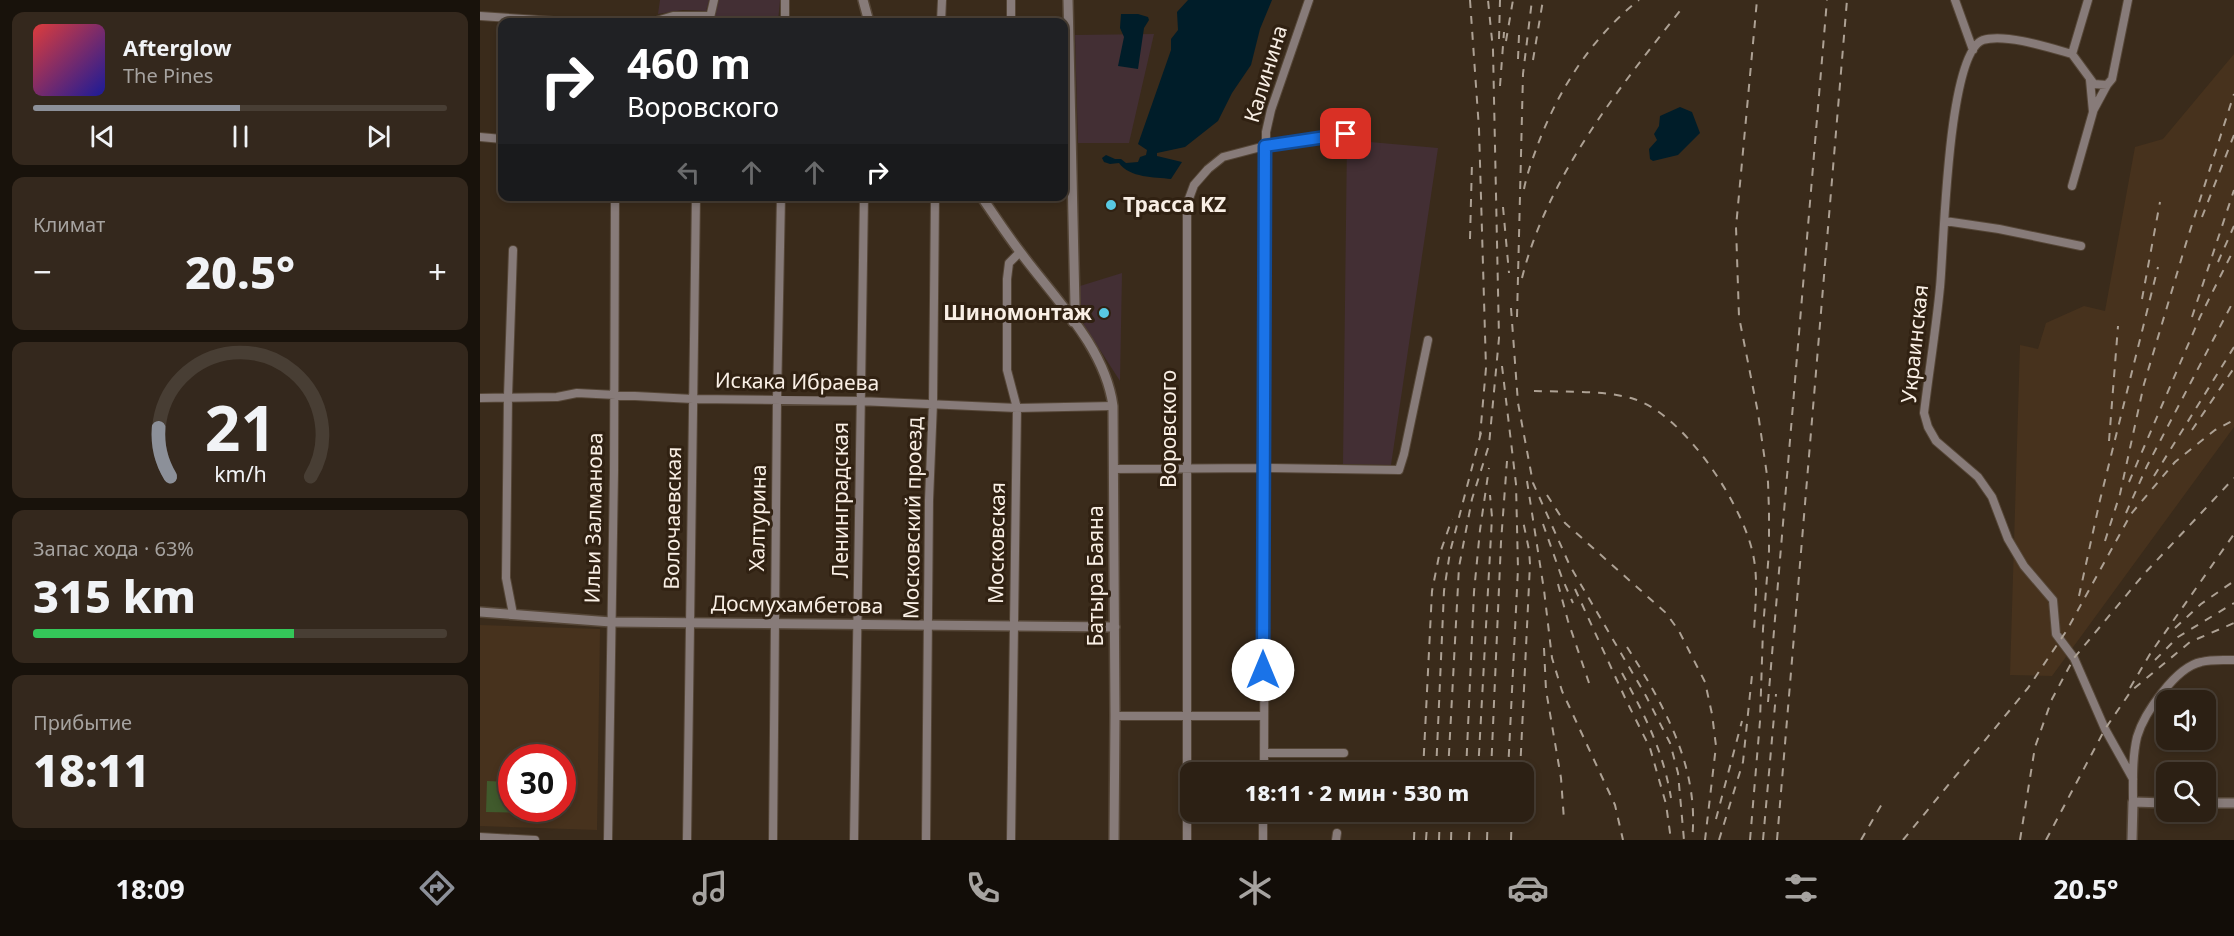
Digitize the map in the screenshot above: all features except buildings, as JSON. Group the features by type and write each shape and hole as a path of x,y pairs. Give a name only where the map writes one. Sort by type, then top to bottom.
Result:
{"street":[{"path":"710,18 714,0"},
{"path":"785,0 785,18"},
{"path":"863,0 868,18"},
{"path":"941,18 942,0"},
{"path":"1011,0 1011,18"},
{"path":"1068,0 1075,306 1073,322"},
{"name":"Калинина","path":"1264,762 1265,146 1271,110 1309,0"},
{"path":"1955,0 1973,50 1983,40 2030,42 2072,54 2094,84 2107,85"},
{"path":"2072,54 2088,0"},
{"path":"2072,186 2093,112 2112,79 2128,0"},
{"path":"480,16 510,18"},
{"path":"666,18 673,16 698,18"},
{"name":"Украинская","path":"1973,50 1953,115 1946,181 1940,287 1924,413 1928,427 1936,441 1978,477 1992,497 2008,539 2024,566 2053,600 2056,634 2074,658 2100,719 2133,778"},
{"path":"2090,80 2093,112"},
{"name":"Воровского","path":"1187,840 1187,204 1194,185 1215,163 1232,153 1346,134"},
{"path":"480,137 498,139"},
{"name":"Ильи Залманова","path":"608,840 615,201"},
{"name":"Волочаевская","path":"687,840 696,201"},
{"name":"Халтурина","path":"773,840 781,201"},
{"name":"Ленинградская","path":"855,840 859,624 859,400 864,201"},
{"name":"Московский проезд","path":"926,840 935,201"},
{"name":"Батыра Баяна","path":"984,201 1073,322 1105,371 1109,382 1113,406 1114,840"},
{"path":"1945,221 1999,229 2080,246"},
{"path":"513,250 508,396 506,578 513,614"},
{"name":"Московская","path":"1011,840 1017,408 1007,370 1006,279 1010,263 1020,252"},
{"path":"1113,469 1399,470 1428,340"},
{"name":"Искака Ибраева","path":"480,398 557,397 577,393 693,399 859,400 1017,408 1113,406"},
{"name":"Досмухамбетова","path":"480,612 611,622 1114,627"},
{"path":"2132,840 2133,778 2137,736 2160,696 2186,668 2196,663 2234,660"},
{"path":"1115,716 1263,716"},
{"path":"1264,753 1344,753"},
{"path":"2133,802 2156,802"},
{"path":"2216,803 2234,803"},
{"path":"1263,822 1263,840"},
{"path":"480,837 535,840"}],"shaded area":[{"path":"660,0 709,0 706,11 683,10 658,14"},
{"path":"719,0 780,0 778,18 714,18"},
{"path":"1154,34 1129,143 1078,143 1075,35"},
{"path":"2234,54 2234,427 2052,676 2010,675 2020,345 2038,349 2046,323 2084,306 2105,311 2135,147 2163,139"},
{"path":"1347,140 1438,148 1391,465 1343,464"},
{"path":"1122,273 1120,381 1084,325 1081,314 1080,286"},
{"path":"480,625 600,629 597,830 480,826"}],"green space":[{"path":"487,781 498,781 498,812 486,812"}],"water":[{"path":"1188,0 1272,0 1260,29 1251,65 1232,93 1218,121 1185,147 1157,153 1157,156 1182,162 1171,179 1136,174 1129,172 1119,163 1104,162 1102,158 1106,155 1121,159 1126,163 1138,162 1140,157 1146,155 1147,150 1138,144 1171,50 1171,39 1178,30 1177,12"},
{"path":"1121,14 1138,14 1148,17 1149,20 1144,28 1138,69 1118,66 1124,37 1120,28"},
{"path":"1680,107 1692,112 1700,133 1678,155 1653,161 1650,159 1649,149 1657,140 1654,134 1659,126 1660,116"}],"railway":[{"path":"1470,0 1479,129 1486,368 1480,436"},
{"path":"1449,762 1459,567 1472,499 1489,445 1499,338 1493,50 1488,0"},
{"path":"1499,39 1500,0"},
{"path":"1506,41 1513,0"},
{"path":"1517,317 1523,74 1532,0"},
{"path":"1533,60 1543,0"},
{"path":"1524,189 1528,171 1546,124 1567,84 1606,30 1639,0"},
{"path":"1750,840 1760,721 1769,511 1768,482 1758,413 1739,317 1736,227 1757,0"},
{"path":"1768,702 1827,0"},
{"path":"1777,840 1847,0"},
{"path":"1522,278 1549,204 1567,169 1611,101 1683,7"},
{"path":"1500,86 1504,32"},
{"path":"1518,59 1519,35"},
{"path":"2105,541 2120,494 2144,384 2234,94"},
{"path":"2202,217 2234,135"},
{"path":"1470,239 1472,162"},
{"path":"2192,317 2234,190"},
{"path":"2142,299 2160,202"},
{"path":"1503,207 1509,273"},
{"path":"2218,262 2234,226"},
{"path":"2129,482 2200,317 2234,249"},
{"path":"2079,596 2100,500 2158,267"},
{"path":"2126,513 2147,466 2234,300"},
{"path":"1511,308 1518,403 1533,483 1570,566 1646,696 1670,743 1678,773 1684,840"},
{"path":"2109,441 2118,326"},
{"path":"2154,476 2234,347"},
{"path":"1502,366 1516,484 1518,569 1508,762"},
{"path":"2192,430 2234,368"},
{"path":"1534,391 1598,393 1634,399 1653,408 1672,422 1690,441 1723,485 1746,530 1755,570 1754,633"},
{"path":"1903,840 2028,688 2067,630 2131,514 2175,462 2215,430 2234,420"},
{"path":"1436,762 1444,591 1450,552 1482,429"},
{"path":"1491,762 1501,542 1507,461"},
{"path":"1466,762 1474,592 1489,468"},
{"path":"2020,840 2035,747 2052,699 2074,658 2144,574 2234,478"},
{"path":"1527,481 1552,658 1562,691 1615,805 1623,840"},
{"path":"1479,762 1492,517 1490,495"},
{"path":"1547,495 1565,523 1666,613 1679,631 1705,682 1716,746 1705,840"},
{"path":"1423,762 1432,591 1439,556 1452,519"},
{"path":"1520,762 1530,564 1523,521"},
{"path":"1543,524 1573,603"},
{"path":"2130,688 2150,654 2234,534"},
{"path":"2175,628 2201,604 2234,581"},
{"path":"1558,584 1589,683"},
{"path":"1575,589 1650,748 1666,804 1671,840"},
{"path":"2155,660 2178,637 2234,603"},
{"path":"2046,840 2105,729 2131,691 2190,642 2234,623"},
{"path":"1627,647 1666,715 1685,763 1693,813 1692,840"},
{"path":"1544,648 1546,690 1561,778 1564,820"},
{"path":"1622,673 1646,719 1658,749 1671,798"},
{"path":"1719,840 1743,762 1752,675"},
{"path":"1763,840 1776,694"},
{"path":"1716,819 1742,721"},
{"path":"1861,840 1883,802"},
{"path":"1414,840 1415,822"},
{"path":"1426,840 1427,822"},
{"path":"1439,840 1440,822"},
{"path":"1451,840 1452,822"},
{"path":"1469,840 1470,822"},
{"path":"1487,840 1488,822"},
{"path":"1511,840 1512,822"}],"place":[{"name":"Трасса KZ","path":"1111,205"},
{"name":"Шиномонтаж","path":"1104,313"}],"route":[{"path":"1263,670 1265,146 1346,134"}]}
